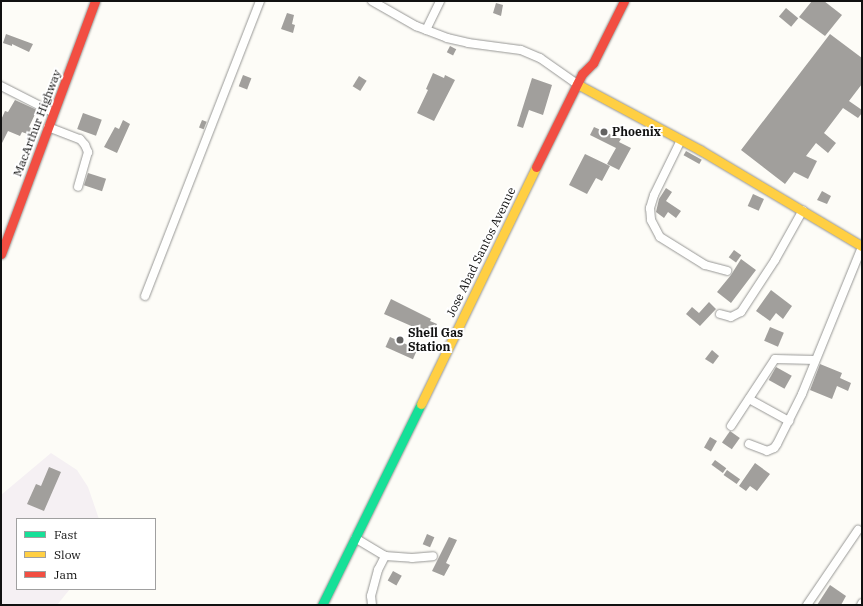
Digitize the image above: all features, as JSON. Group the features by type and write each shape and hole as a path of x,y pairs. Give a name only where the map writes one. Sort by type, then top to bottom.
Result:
{"main road":[{"name":"MacArthur Highway","path":"1,254 95,1"},
{"name":"Jose Abad Santos Avenue","path":"331,605 358,540 577,84 582,74 592,63 624,1"},
{"name":"Jose Abad Santos Avenue","path":"585,92 590,79 592,63"},
{"path":"577,84 585,92 681,140 803,210 862,246"},
{"name":"Jose Abad Santos Avenue","path":"322,605 358,540 573,113"}],"street":[{"path":"145,296 260,1"},
{"path":"372,1 426,30 468,43 521,50 540,58 577,84"},
{"path":"426,30 440,1"},
{"path":"1,86 54,113"},
{"path":"48,127 80,139 85,145 88,152 78,187"},
{"path":"681,140 654,195 650,208 651,220 660,237 705,265 727,271"},
{"path":"720,314 731,317 741,312 775,260 803,210"},
{"path":"749,444 768,451 772,450 777,444 789,421 862,246"},
{"path":"731,426 775,359 815,360"},
{"path":"749,399 789,421"},
{"path":"807,605 858,530"},
{"path":"358,540 385,556 412,558 433,556"},
{"path":"372,605 371,596 378,570 385,556"}],"shaded area":[{"path":"51,453 77,470 88,487 99,518 16,518 16,590 69,590 57,605 1,605 1,495"}],"building":[{"path":"812,1 824,1 842,15 825,36 799,17"},
{"path":"496,3 503,5 501,16 493,13"},
{"path":"786,8 798,18 791,27 779,16"},
{"path":"287,13 294,15 292,24 295,25 293,33 281,29"},
{"path":"6,34 33,44 29,52 12,44 12,46 3,43"},
{"path":"830,34 862,58 862,84 849,101 862,110 862,113 858,118 843,108 824,133 836,143 828,153 816,143 806,156 817,161 808,179 794,172 785,184 741,150"},
{"path":"450,46 456,49 453,55 447,52"},
{"path":"433,73 444,78 445,75 455,80 434,121 417,113 428,90 426,89"},
{"path":"243,75 251,78 247,89 239,86"},
{"path":"359,76 367,81 360,91 353,86"},
{"path":"532,78 552,85 543,115 529,110 523,128 517,126"},
{"path":"15,100 37,110 29,127 37,131 35,137 22,132 20,136 8,131 1,145 1,120 5,111 8,112"},
{"path":"83,113 102,120 96,136 77,129"},
{"path":"123,120 130,124 117,153 104,147 115,127 119,129"},
{"path":"202,120 207,122 204,129 199,127"},
{"path":"594,127 621,139 619,142 631,148 619,170 607,164 616,148 590,135"},
{"path":"686,151 702,160 699,164 684,155"},
{"path":"585,154 610,166 602,181 596,178 587,194 569,185"},
{"path":"88,173 106,179 102,191 84,185"},
{"path":"666,188 672,192 666,201 681,211 676,218 668,212 664,218 656,212 659,199"},
{"path":"822,191 831,196 827,204 817,200"},
{"path":"753,194 764,199 759,211 748,206"},
{"path":"734,250 741,255 736,263 729,257"},
{"path":"741,259 756,270 731,303 717,292 731,275"},
{"path":"771,290 792,306 783,319 776,313 770,321 756,311"},
{"path":"391,299 431,319 430,321 437,324 432,333 426,330 425,332 384,314"},
{"path":"709,302 716,309 700,326 686,314 692,307 699,313"},
{"path":"770,327 784,333 778,347 764,341"},
{"path":"390,337 417,349 413,359 386,347"},
{"path":"712,350 719,356 713,364 705,359"},
{"path":"820,364 842,373 840,378 851,383 848,391 837,386 832,399 810,390"},
{"path":"776,367 792,376 784,389 769,380"},
{"path":"730,431 740,438 732,449 722,442"},
{"path":"710,437 717,441 711,451 704,447"},
{"path":"715,460 726,468 723,473 711,465"},
{"path":"755,463 770,474 757,491 750,486 746,491 739,486"},
{"path":"49,467 61,472 44,511 27,504 36,484 41,486"},
{"path":"727,470 740,479 737,484 724,475"},
{"path":"427,534 434,537 430,547 423,544"},
{"path":"449,537 457,540 446,563 450,565 444,576 432,571"},
{"path":"393,571 402,576 396,585 388,581"},
{"path":"830,585 846,596 841,605 817,605"}],"traffic: fast":[{"path":"322,605 421,404"}],"traffic: slow":[{"path":"577,84 700,150 862,246"},
{"path":"421,404 536,167"}],"traffic: jam":[{"path":"1,254 95,1"},
{"path":"536,167 582,74 593,63 624,1"}],"place":[{"name":"Phoenix","path":"604,132"},
{"name":"Shell Gas Station","path":"400,340"}]}
